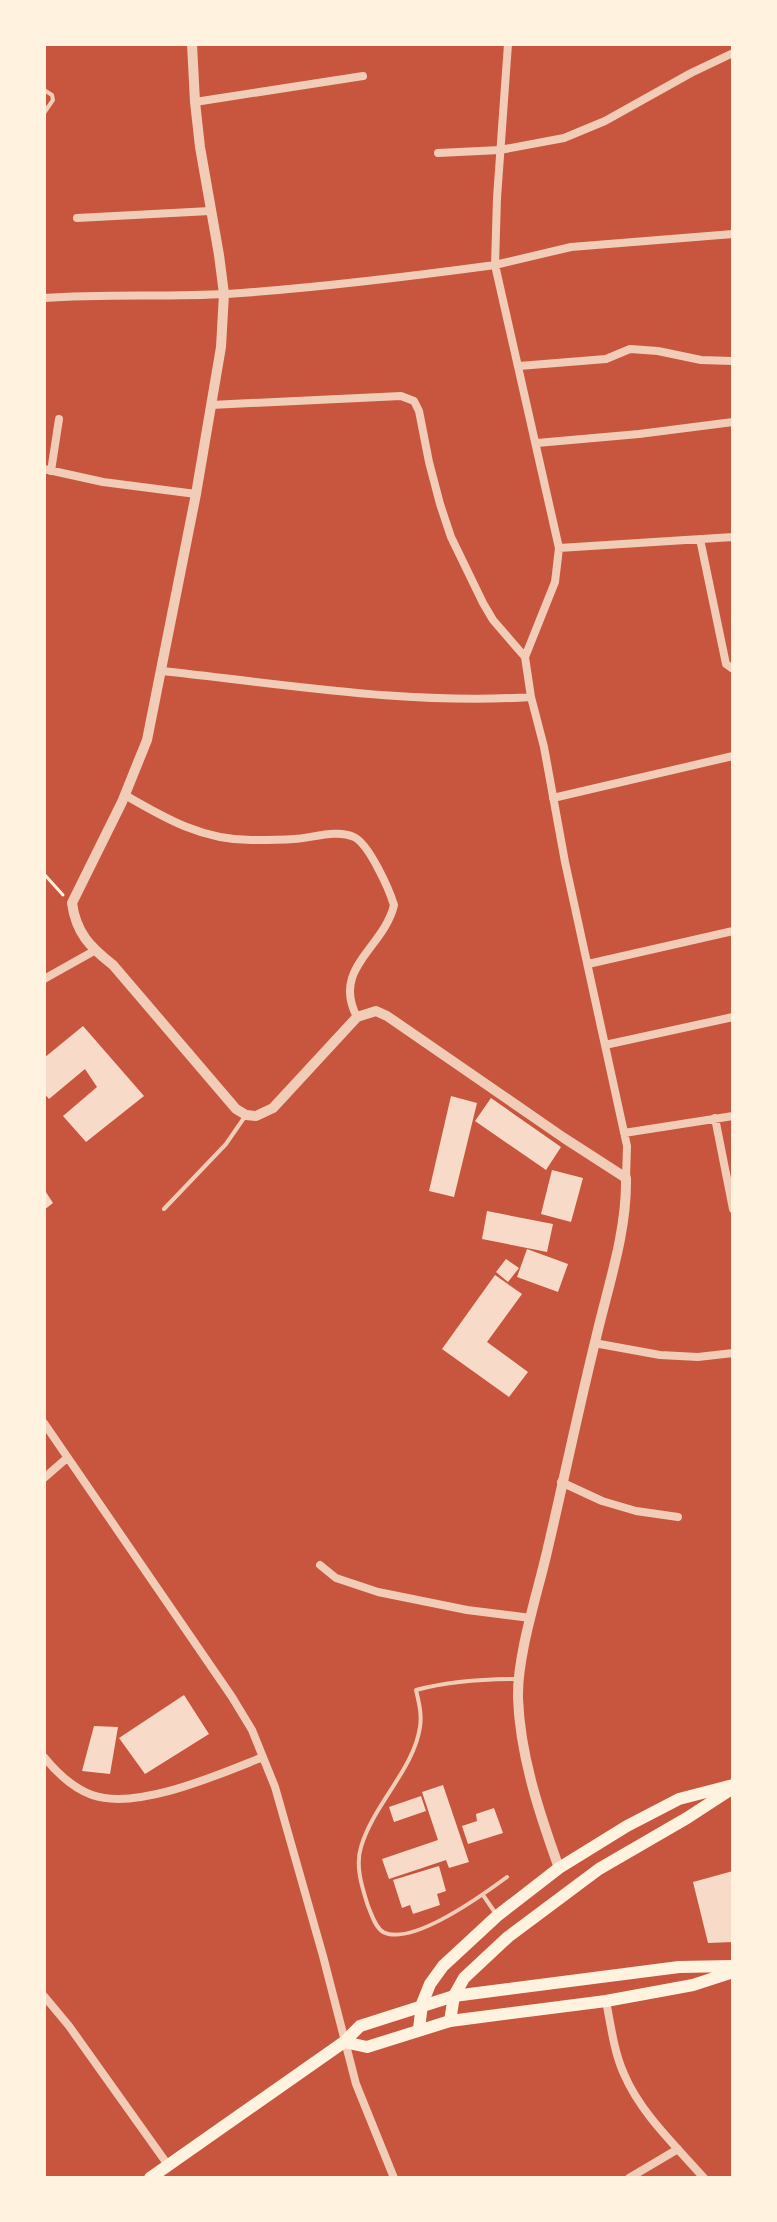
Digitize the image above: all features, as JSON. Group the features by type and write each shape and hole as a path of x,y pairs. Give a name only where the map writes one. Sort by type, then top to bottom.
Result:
{"main road":[{"path":"419,2029 422,2004 430,1984 443,1966 497,1916 559,1868 627,1826 679,1799 733,1787"},
{"path":"450,2021 454,1996 464,1978 508,1937 611,1861 687,1818 733,1787"},
{"path":"150,2178 344,2042 360,2026 454,1996 679,1967 733,1969"},
{"path":"344,2042 367,2047 450,2021 606,2001 693,1985 733,1969"}],"street":[{"path":"192,44 195,102 224,294 221,347 196,494 147,740 125,795 72,903 74,916 94,951 113,965 236,1109 246,1115 256,1116 273,1108 357,1017 376,1011 626,1178"},
{"path":"508,44 495,265 559,548 555,582 525,657 628,1161 625,1209 617,1250 561,1482 519,1679 520,1726 527,1761 559,1868"},
{"path":"438,153 500,150 564,138 605,121 733,53"},
{"path":"195,102 363,76"},
{"path":"77,218 210,211"},
{"path":"44,298 224,294 340,285 495,265 571,247 733,234"},
{"path":"519,366 606,359 630,349 701,360 733,361"},
{"path":"211,405 401,396 414,401 451,537 493,620 525,657"},
{"path":"59,419 47,470 103,482 196,494"},
{"path":"537,443 733,422"},
{"path":"559,548 733,537"},
{"path":"700,539 726,664 733,669"},
{"path":"162,671 380,696 531,697"},
{"path":"553,798 733,756"},
{"path":"125,795 181,826 218,838 295,839 336,834 358,839 377,868 394,905 383,930 353,974 349,996 357,1017"},
{"path":"588,964 733,931"},
{"path":"44,979 94,951"},
{"path":"605,1045 733,1017"},
{"path":"624,1133 733,1116"},
{"path":"715,1118 733,1209"},
{"path":"594,1343 660,1355 698,1357 733,1353"},
{"path":"44,1423 252,1730 275,1787 356,2084 394,2178"},
{"path":"44,1478 67,1458"},
{"path":"561,1482 602,1501 636,1511 678,1517"},
{"path":"320,1565 336,1578 378,1592 467,1610 531,1618"},
{"path":"44,1757 71,1784 91,1795 107,1799 177,1790 263,1757"},
{"path":"44,1996 69,2026 168,2165"},
{"path":"606,2001 623,2073 644,2108 704,2178"},
{"path":"629,2178 678,2149"}],"lane":[{"path":"44,90 52,95 53,100 44,113"},
{"path":"164,1209 226,1144 246,1115"},
{"path":"507,1877 452,1915 401,1935 386,1934 373,1918 361,1887 358,1865 360,1847 415,1746 421,1713 416,1690 472,1679 519,1679"},
{"path":"483,1895 497,1916"}],"path":[{"path":"44,874 72,903"}],"building":[{"path":"83,1026 144,1096 86,1142 63,1116 97,1087 85,1069 49,1099 44,1093 44,1058"},
{"path":"451,1096 477,1103 454,1197 429,1191"},
{"path":"491,1098 561,1147 546,1170 475,1121"},
{"path":"552,1170 583,1178 571,1222 541,1214"},
{"path":"44,1189 53,1203 44,1210"},
{"path":"487,1211 553,1224 547,1252 482,1239"},
{"path":"527,1249 568,1264 558,1292 517,1277"},
{"path":"506,1259 519,1268 508,1282 496,1272"},
{"path":"495,1275 522,1294 487,1342 528,1372 509,1397 442,1349"},
{"path":"184,1695 209,1734 145,1774 119,1738"},
{"path":"94,1726 118,1727 110,1774 82,1771"},
{"path":"443,1785 469,1862 449,1868 446,1860 389,1879 382,1859 438,1840 422,1792"},
{"path":"421,1796 426,1811 394,1822 389,1807"},
{"path":"494,1808 503,1833 468,1844 462,1826 477,1821 476,1814"},
{"path":"439,1866 446,1891 437,1894 440,1905 413,1914 410,1905 402,1908 393,1880"},
{"path":"733,1871 733,1942 708,1943 693,1882"}]}
